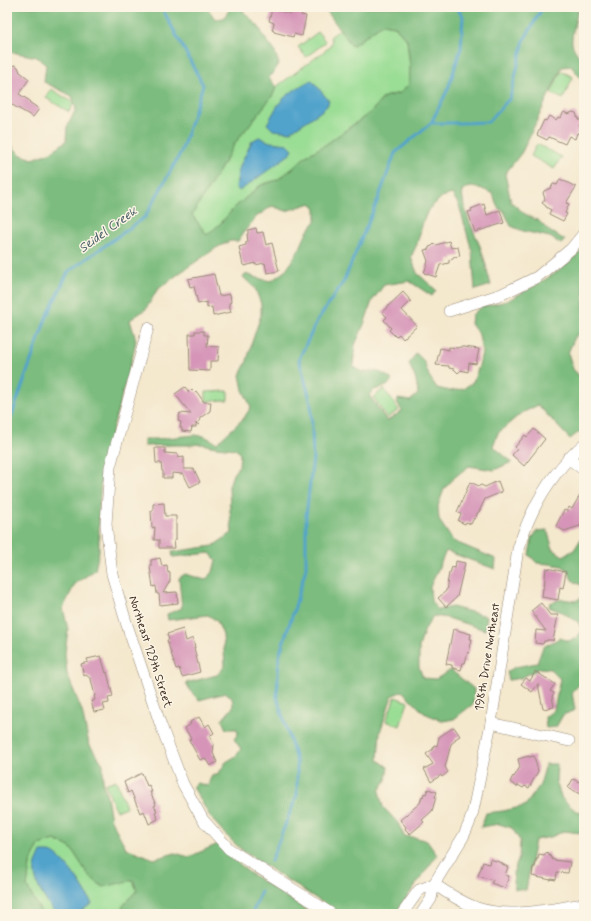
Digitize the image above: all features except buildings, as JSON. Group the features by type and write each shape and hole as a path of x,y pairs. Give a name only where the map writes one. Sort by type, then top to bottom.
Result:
{"street":[{"path":"449,311 502,294 537,277 571,249 584,233"},
{"name":"Northeast 129th Street","path":"148,328 110,467 106,524 112,574 126,622 160,723 183,784 203,820 229,849 332,914"},
{"name":"198th Drive Northeast","path":"421,914 431,899 434,884 463,837 469,824 479,787 491,723 518,549 536,504 544,491 568,458 584,444"},
{"path":"568,458 584,470"},
{"path":"491,723 568,741"},
{"path":"402,914 419,890 434,884 453,897 477,908 495,912 521,914 584,904"}],"green space":[{"path":"339,6 352,9 354,7 579,7 573,30 572,43 575,51 584,62 584,82 571,66 562,67 522,152 505,174 511,202 525,214 539,221 549,231 565,240 561,244 550,237 523,231 511,226 504,211 498,208 493,194 474,187 462,190 466,212 482,251 491,285 475,290 472,251 459,205 452,194 442,197 428,210 417,244 411,257 417,273 436,290 432,296 409,281 384,285 372,301 355,345 353,366 362,372 375,371 382,373 392,380 387,386 374,390 369,395 387,421 402,411 397,402 398,399 410,401 418,394 416,380 409,364 416,353 424,361 429,376 437,388 450,391 463,389 473,382 482,352 479,335 471,324 472,315 481,307 507,301 538,284 554,274 577,255 584,247 584,330 575,337 568,353 573,369 584,381 584,428 570,439 538,405 520,414 498,433 493,446 512,462 494,470 469,466 455,477 444,489 438,506 439,520 453,541 496,559 495,569 446,551 430,587 431,601 438,610 452,607 487,616 485,630 448,618 433,616 425,629 419,647 419,667 423,678 436,679 451,670 474,689 473,704 454,719 443,721 424,713 402,691 392,696 380,732 378,760 388,767 386,780 379,791 383,807 398,823 404,836 427,841 437,855 395,914 340,914 243,851 211,818 193,787 197,783 208,786 211,776 219,773 226,762 236,756 241,749 234,739 238,734 237,729 226,729 222,720 233,707 232,697 226,693 199,700 190,691 186,683 217,675 225,666 223,635 217,621 208,615 168,620 167,614 182,608 179,578 185,574 205,580 213,572 216,560 210,553 173,557 172,552 213,546 232,533 229,486 233,474 239,466 240,454 236,449 201,444 144,446 144,439 194,435 204,436 217,443 244,418 251,407 243,390 240,375 247,361 261,315 261,304 255,288 243,277 245,274 271,281 285,271 300,248 307,232 316,221 316,209 311,203 286,211 272,206 256,217 238,241 230,241 216,248 157,290 146,309 130,320 136,340 102,467 99,508 99,551 95,570 75,584 63,608 68,629 65,653 67,674 82,711 89,744 103,764 103,785 106,792 111,820 126,848 154,859 175,853 189,857 218,844 248,872 313,914 121,914 123,906 137,890 133,880 103,887 89,876 71,848 55,840 39,845 30,864 27,887 42,914 7,914 7,139 19,154 33,159 51,152 66,141 67,127 76,109 72,96 44,82 46,65 37,57 7,51 7,7 207,7 215,19 224,18 231,7 244,7 243,11 259,27 264,37 274,50 279,64 269,78 276,87 273,95 235,143 192,215 207,235 221,223 235,207 261,185 277,180 306,156 325,145 371,112 384,97 400,93 409,84 410,66 407,40 395,26 382,24 352,46 326,10 329,8"},
{"path":"382,24 395,26 407,40 410,66 409,84 400,93 384,97 371,112 325,145 306,156 277,180 261,185 235,207 221,223 207,235 192,215 235,143 273,95 276,87 330,47 332,41 330,37 340,29 352,46"},
{"path":"318,32 326,42 306,57 298,47"},
{"path":"561,71 573,77 563,99 551,93"},
{"path":"51,89 74,103 69,112 46,98"},
{"path":"537,144 562,157 554,169 531,156"},
{"path":"384,389 399,410 387,418 373,397"},
{"path":"228,391 228,400 206,401 206,392"},
{"path":"547,530 553,549 563,556 574,550 584,534 584,587 572,580 568,570 562,566 537,563 529,555 532,539 537,531"},
{"path":"584,597 584,669 580,684 572,692 575,710 563,715 556,727 546,728 545,717 554,710 560,679 550,669 540,668 521,678 509,680 507,672 515,667 537,663 543,647 560,638 568,641 577,638 582,630 578,622 562,612 549,607 550,603 562,599 575,601"},
{"path":"395,697 408,702 400,726 386,721"},
{"path":"546,764 557,764 556,782 562,799 576,811 584,812 584,834 564,831 551,837 535,840 526,890 515,889 513,873 519,858 520,841 512,828 499,824 481,827 486,813 525,806 540,785"},
{"path":"116,780 126,807 116,811 105,784"},
{"path":"55,840 71,848 89,876 133,880 137,890 123,906 121,914 42,914 27,887 30,864 39,844"}],"water":[{"path":"312,80 329,101 327,106 290,132 273,130 267,124 276,108 293,91"},
{"path":"259,137 270,142 288,144 293,149 290,154 239,191 236,187 239,168 252,141"},
{"path":"41,852 50,852 62,860 80,883 92,904 76,914 56,914 48,904 36,880 35,867"}],"waterway":[{"name":"Seidel Creek","path":"7,429 45,321 68,272 145,217 181,152 203,85 163,10 157,7"},
{"path":"431,123 448,89 461,48 463,16 456,7"},
{"path":"271,861 297,795 297,763 277,697 279,656 306,568 306,516 313,457 311,403 299,359 317,321 344,281 377,202 395,153 431,123 488,122 510,98 524,40 543,7"},
{"path":"252,914 261,891"}]}
